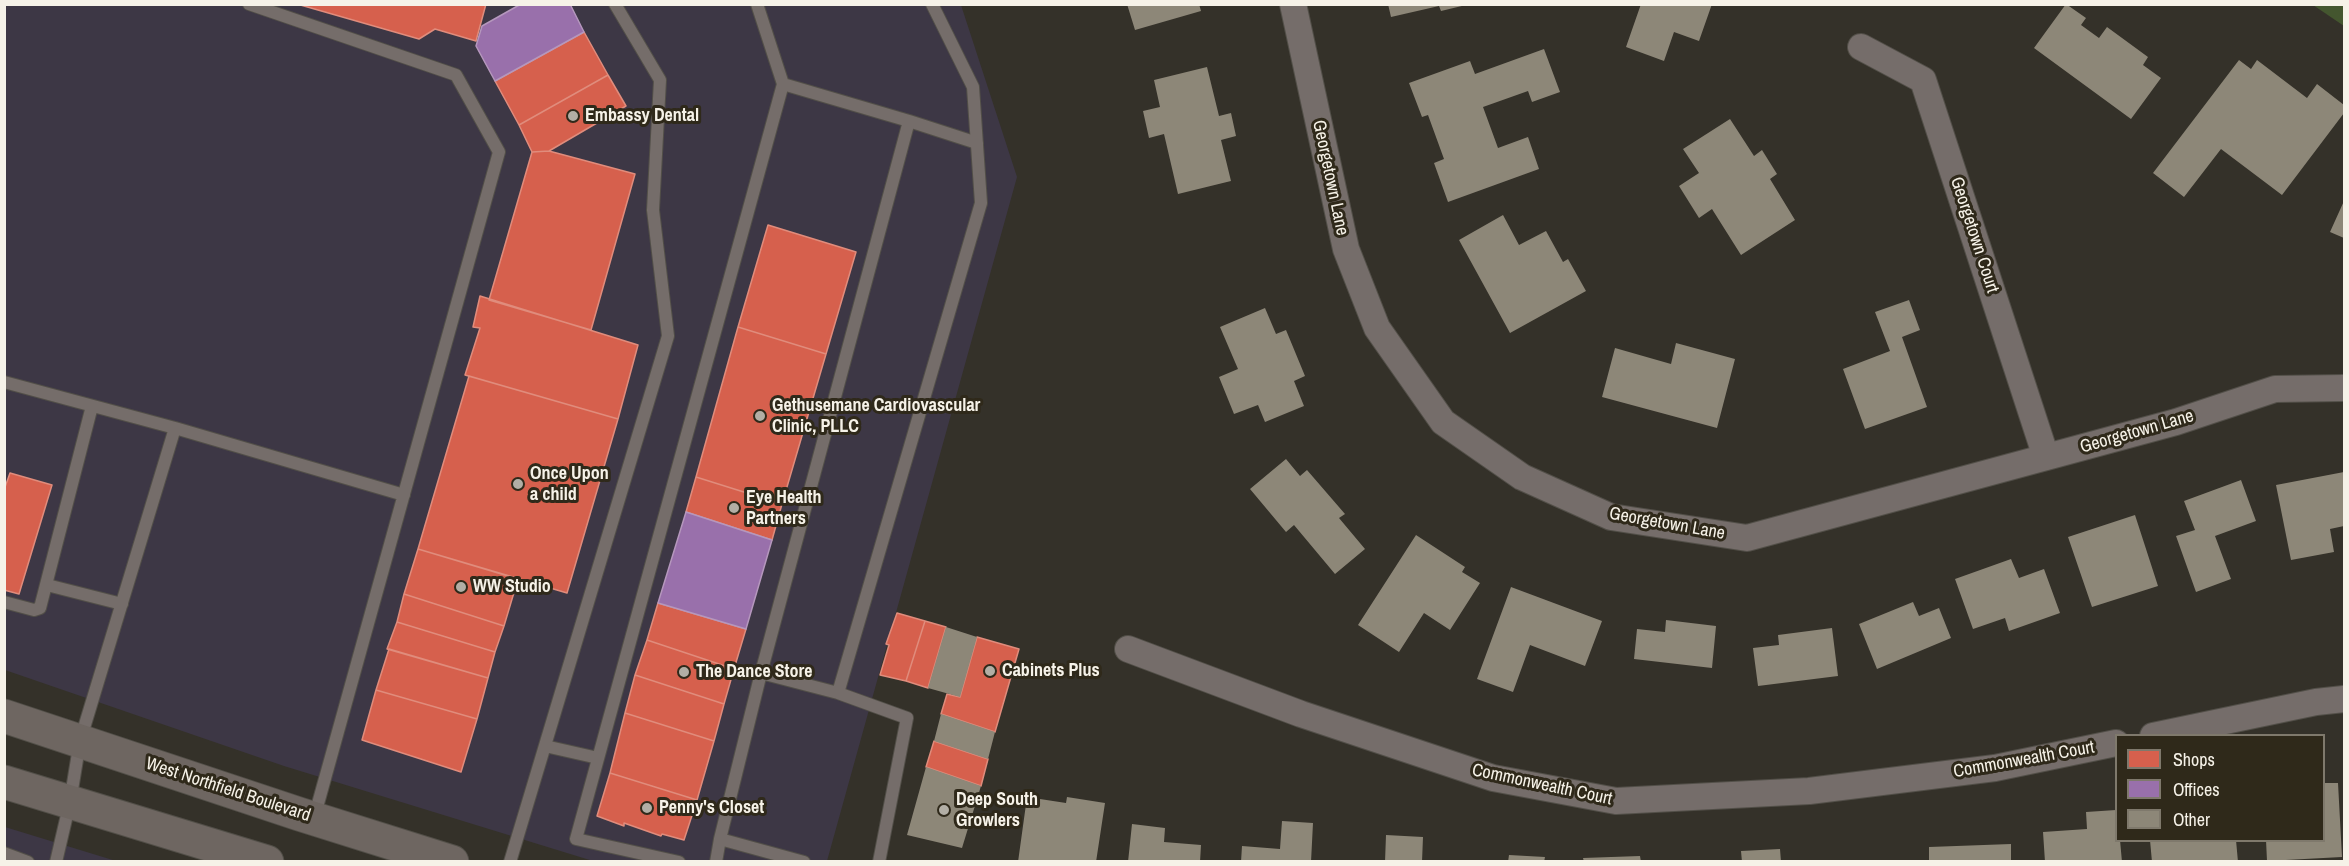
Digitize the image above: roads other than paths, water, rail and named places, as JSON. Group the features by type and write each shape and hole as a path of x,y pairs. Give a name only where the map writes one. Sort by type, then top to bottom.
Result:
{"main road":[{"name":"West Northfield Boulevard","path":"4,716 314,819 452,861"},
{"path":"4,782 262,861"}],"street":[{"name":"Georgetown Lane","path":"1293,4 1346,249 1377,328 1443,422 1522,477 1611,517 1747,538 2176,422 2275,390 2344,388"},
{"name":"Georgetown Court","path":"1861,47 1923,80 2046,457"},
{"name":"Commonwealth Court","path":"1128,649 1301,714 1493,778 1616,801 1821,790 1995,768 2115,743"},
{"path":"2158,734 2316,702 2344,699"}],"lane":[{"path":"249,4 456,75 499,152 314,819"},
{"path":"510,861 668,336 653,210 660,80 615,4"},
{"path":"680,861 576,839 783,84 757,4"},
{"path":"838,693 981,203 973,87 932,4"},
{"path":"783,84 977,142"},
{"path":"716,861 761,673 909,121"},
{"path":"4,382 175,428 404,495"},
{"path":"4,602 34,610 40,608 93,406"},
{"path":"56,861 70,802 80,741 175,428"},
{"path":"47,585 122,604"},
{"path":"761,673 838,693 907,718 879,861"},
{"path":"545,746 598,758"},
{"path":"720,839 804,861"},
{"path":"4,853 28,861"}],"place":[{"name":"Embassy Dental","path":"573,116"},
{"name":"Gethusemane Cardiovascular Clinic, PLLC","path":"760,416"},
{"name":"Once Upon a child","path":"518,484"},
{"name":"Eye Health Partners","path":"734,508"},
{"name":"WW Studio","path":"461,587"},
{"name":"Cabinets Plus","path":"990,671"},
{"name":"The Dance Store","path":"684,672"},
{"name":"Penny's Closet","path":"647,808"},
{"name":"Deep South Growlers","path":"944,810"}]}
